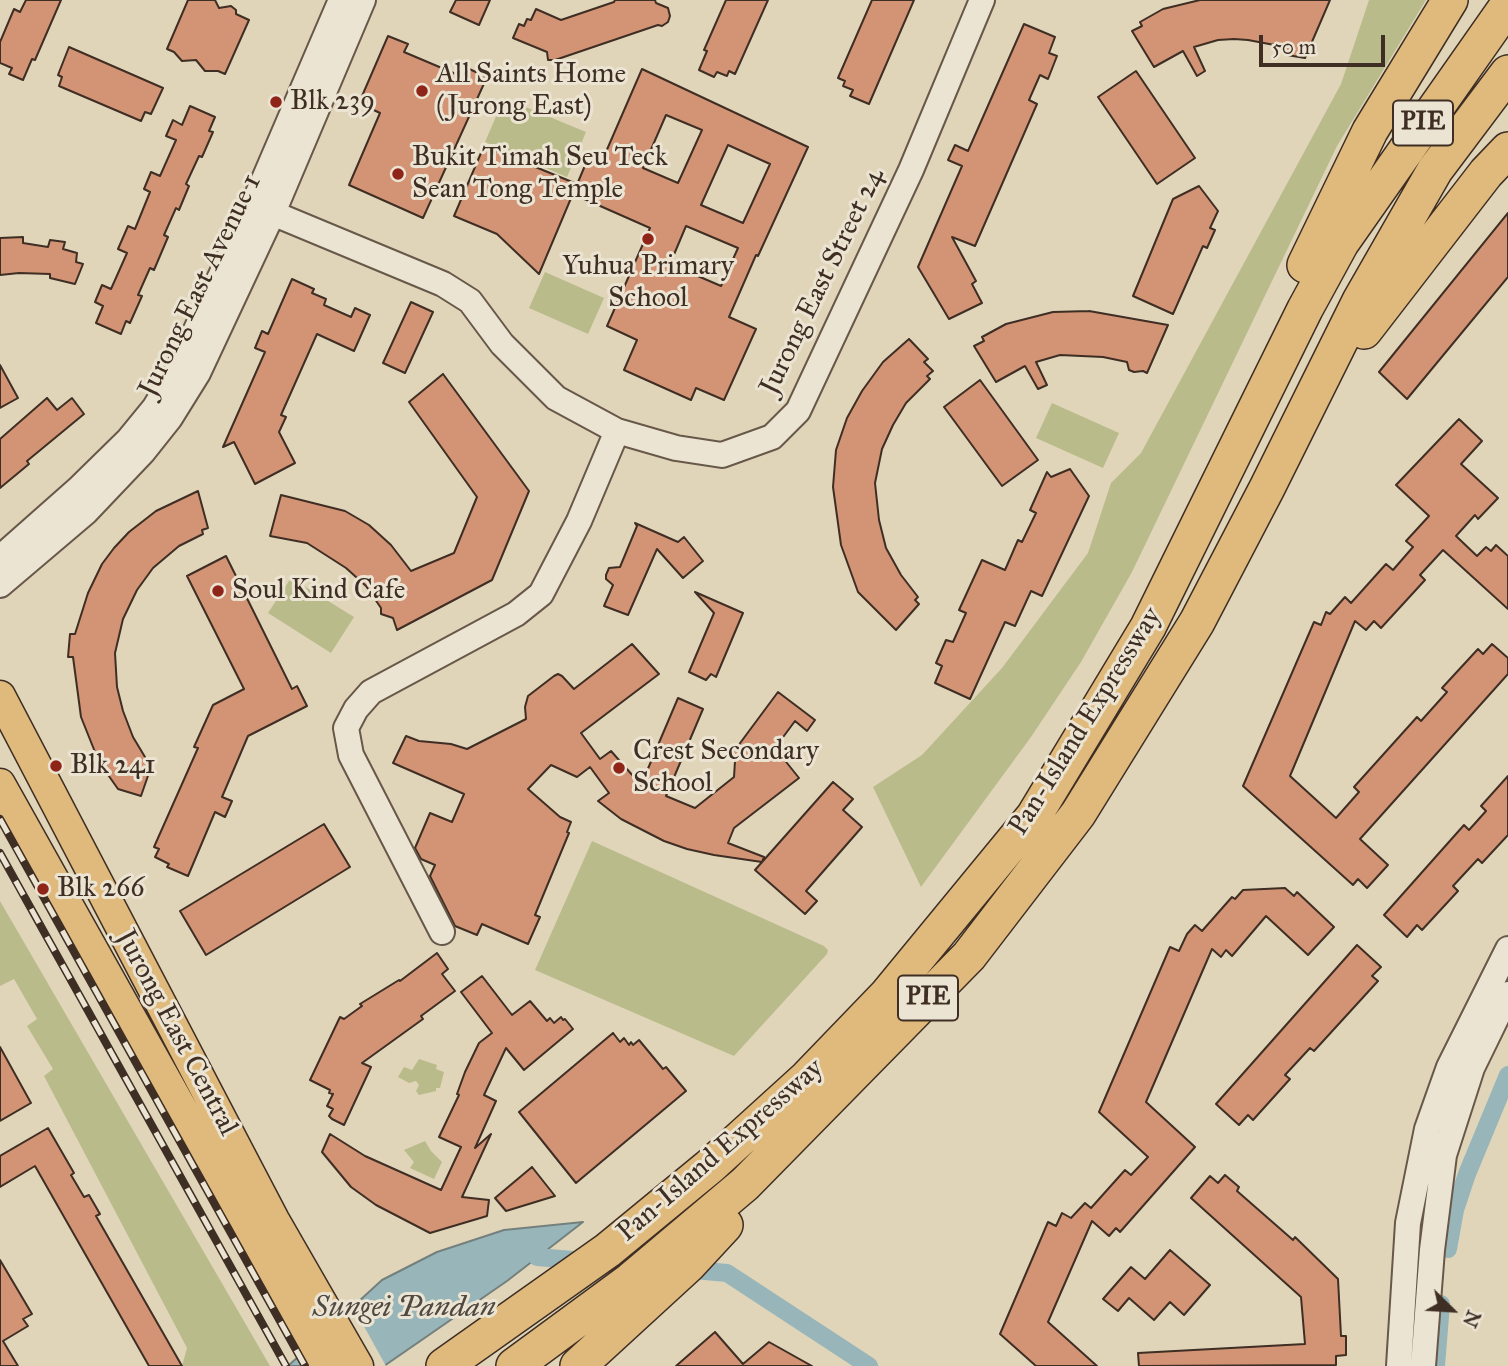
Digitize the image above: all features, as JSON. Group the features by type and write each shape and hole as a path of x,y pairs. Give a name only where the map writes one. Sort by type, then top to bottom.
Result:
{"highway":[{"path":"1304,309 1301,279 1319,235 1370,131 1450,0"},
{"name":"Pan-Island Expressway","path":"444,1366 608,1250 709,1167 807,1078 886,996 1034,816 1148,627 1304,309 1340,243 1508,5"},
{"name":"Pan-Island Expressway","path":"514,1366 631,1280 674,1267 718,1234 732,1215 745,1184 969,956 1078,814 1197,622 1360,301 1435,170 1508,73"},
{"path":"1267,488 1289,464 1355,344 1486,173 1508,149"},
{"path":"578,1366 674,1267"}],"main road":[{"name":"Jurong East Central","path":"0,696 261,1224 327,1366"},
{"name":"Jurong East Central","path":"0,784 87,935 261,1224 358,1366"}],"street":[{"name":"Jurong East Avenue 1","path":"0,585 86,512 144,452 170,418 198,373 341,0"},
{"name":"Jurong East Avenue 1","path":"0,558 78,489 128,440 155,407 262,210 363,0"},
{"name":"Jurong East Street 24","path":"262,210 443,284 470,301 502,344 556,398 617,431 676,448 722,455 772,437 798,411 915,160 982,0"},
{"path":"442,932 351,755 346,728 356,709 371,692 516,614 541,594 579,521 617,431"},
{"path":"1399,1366 1408,1223 1427,1129 1449,1067 1508,949"},
{"path":"1423,1366 1432,1251 1444,1155 1472,1068 1508,994"}],"green space":[{"path":"1369,0 1426,0 1337,146 1132,572 1081,662 1031,737 921,887 873,787 922,755 1002,668 1088,553 1111,483 1141,453 1341,84"},
{"path":"504,98 586,132 567,177 485,142"},
{"path":"545,272 604,298 588,334 529,308"},
{"path":"1052,403 1119,433 1103,468 1036,438"},
{"path":"291,578 354,617 331,653 268,613"},
{"path":"592,841 824,946 828,950 827,954 734,1056 535,970"},
{"path":"0,901 270,1366 182,1366 187,1348 44,1076 53,1069 27,1026 37,1019 14,979 0,986"},
{"path":"419,1059 437,1065 436,1069 444,1072 440,1088 436,1088 436,1091 419,1095 416,1081 409,1083 398,1077 404,1067 412,1070"},
{"path":"425,1141 442,1162 434,1179 410,1168 414,1162 404,1150"}],"water":[{"name":"Sungei Pandan","path":"583,1222 507,1281 384,1366 288,1366 382,1280 437,1252 504,1230"}],"pier":[{"path":"351,1303 386,1366 312,1366 302,1348"}],"building":[{"path":"26,0 61,0 35,60 32,59 23,80 9,74 12,68 0,63 0,42 14,9 20,12"},
{"path":"188,0 215,0 219,8 231,6 236,10 236,14 249,20 225,74 205,71 196,60 182,61 167,49"},
{"path":"456,0 490,0 479,25 450,12"},
{"path":"615,0 655,0 668,8 668,22 555,60 548,60 547,52 513,38 519,24 524,26 527,19 531,20 536,9 561,20"},
{"path":"726,0 768,0 735,74 729,71 727,76 717,72 714,77 699,70 707,51 704,50"},
{"path":"872,0 914,0 869,104 850,96 853,90 843,86 845,81 838,78"},
{"path":"1200,0 1330,0 1305,58 1287,55 1285,47 1234,39 1218,40 1194,47 1205,71 1197,76 1183,51 1154,67 1132,31 1142,26 1140,22 1163,9"},
{"path":"1024,24 1055,37 1049,53 1057,56 1048,79 1040,75 1029,100 1037,104 975,246 952,237 976,281 972,284 982,303 949,319 918,267 962,166 948,160 955,145 968,151"},
{"path":"388,36 408,44 404,52 463,77 467,68 487,77 423,218 349,185 380,113 359,103"},
{"path":"69,47 163,88 151,114 145,112 141,121 59,86 62,77 58,75"},
{"path":"642,69 808,147 729,317 756,329 724,400 696,388 691,400 624,370 637,340 607,326 650,228 573,194 589,156 602,161","holes":["666,115 702,130 678,183 643,168","728,145 770,164 743,223 701,205","686,226 738,248 721,286 670,264"]},
{"path":"1136,71 1195,158 1157,184 1098,97"},
{"path":"190,106 215,117 209,131 213,132 186,184 189,186 164,235 168,237 154,270 150,268 138,295 142,296 130,323 126,321 121,334 96,323 103,306 95,302 102,285 111,289 127,253 118,249 128,226 135,229 150,192 144,189 151,172 160,176 176,140 166,136 173,120 182,125"},
{"path":"484,146 577,184 539,274 497,234 454,216"},
{"path":"1199,186 1218,211 1210,228 1215,230 1207,248 1203,246 1173,314 1133,296 1173,199"},
{"path":"1508,213 1508,277 1407,399 1379,372"},
{"path":"23,237 23,243 48,247 50,240 65,242 63,249 77,253 76,262 83,264 75,284 50,278 50,274 0,275 0,238"},
{"path":"292,279 314,289 312,293 326,299 324,305 351,317 355,308 370,315 354,351 317,334 281,415 286,417 279,432 295,463 255,484 234,442 223,447 265,352 255,348 262,331 268,334"},
{"path":"411,302 433,312 405,373 383,363"},
{"path":"1089,311 1168,325 1147,373 1129,370 1127,362 1103,357 1060,355 1036,362 1047,385 1038,389 1025,366 996,382 974,346 984,341 982,337 1006,324 1053,312"},
{"path":"909,339 928,359 924,362 933,371 927,376 930,379 906,403 893,425 882,449 875,483 879,520 886,548 901,575 918,597 915,600 919,604 896,630 858,592 841,545 833,487 836,450 847,418 883,362"},
{"path":"0,365 18,398 0,408"},
{"path":"443,374 529,491 492,580 397,630 393,618 381,614 381,608 366,586 346,568 307,543 270,536 281,495 345,511 369,525 391,545 411,571 454,553 477,497 409,402"},
{"path":"980,380 1038,460 1002,486 944,407"},
{"path":"47,398 57,410 72,398 84,414 27,461 29,464 0,488 0,439"},
{"path":"1459,419 1482,441 1461,464 1498,498 1478,519 1475,515 1456,536 1477,556 1486,547 1491,551 1496,545 1508,556 1508,609 1443,550 1420,575 1425,580 1381,628 1374,621 1366,630 1355,621 1290,776 1336,818 1359,792 1354,787 1417,717 1421,721 1447,692 1442,688 1478,649 1483,654 1492,644 1508,658 1508,674 1360,839 1388,865 1367,888 1358,879 1353,885 1243,786 1314,622 1321,625 1326,612 1330,614 1345,597 1351,603 1386,564 1393,570 1413,547 1406,541 1429,516 1396,485"},
{"path":"1070,469 1089,496 1042,596 1031,591 1015,626 1005,622 970,699 935,683 942,666 936,663 946,640 953,642 966,613 959,610 982,560 1005,570 1018,540 1022,542 1036,513 1030,510 1047,472 1051,477"},
{"path":"198,491 208,528 202,530 203,534 179,546 153,568 137,590 123,619 115,653 117,687 123,711 133,737 151,767 141,796 118,789 99,762 81,717 73,657 68,657 70,634 75,634 88,593 102,564 114,548 156,511"},
{"path":"635,523 678,542 684,537 703,561 683,578 657,549 628,615 604,606 613,585 606,579 606,575 609,568 620,567 637,526"},
{"path":"226,556 292,689 297,686 307,706 248,736 222,797 232,801 225,817 215,812 188,876 167,867 169,864 155,857 159,849 154,847 198,748 194,747 213,705 244,689 187,576"},
{"path":"695,592 743,613 716,677 711,674 706,680 689,672 714,613"},
{"path":"632,644 659,674 581,733 600,759 611,751 641,785 678,698 703,709 666,796 695,808 734,777 735,761 729,758 778,692 815,720 807,731 795,721 775,748 799,778 734,828 728,843 764,857 762,862 714,855 664,841 621,819 598,801 609,793 590,767 577,777 551,765 528,789 560,817 571,822 567,832 569,833 535,915 540,917 528,944 482,924 477,935 455,926 430,876 435,865 421,859 415,848 430,813 452,822 464,794 393,763 406,736 419,741 451,744 467,749 526,719 528,696 554,676 562,676 574,689"},
{"path":"1508,776 1508,835 1482,863 1478,859 1453,886 1458,891 1422,930 1417,925 1407,937 1384,915 1464,825 1469,830 1486,811 1481,806"},
{"path":"833,782 853,799 843,810 862,827 806,891 817,901 805,914 755,870"},
{"path":"324,824 350,867 206,955 180,911"},
{"path":"1285,888 1294,896 1297,892 1334,927 1308,955 1266,916 1232,956 1226,950 1221,957 1212,949 1146,1102 1195,1147 1120,1232 1116,1228 1109,1236 1092,1221 1048,1322 1097,1366 1036,1366 1000,1334 1048,1222 1056,1226 1062,1213 1071,1218 1085,1203 1091,1208 1125,1170 1131,1175 1148,1157 1099,1112 1170,947 1179,951 1195,925 1202,931 1232,897 1235,899 1243,890"},
{"path":"1357,945 1381,967 1372,976 1378,981 1314,1051 1310,1048 1285,1075 1290,1079 1253,1120 1248,1115 1239,1125 1216,1104"},
{"path":"437,953 448,969 442,974 455,991 421,1016 423,1019 362,1063 371,1067 344,1125 332,1119 329,1116 333,1109 327,1106 333,1094 310,1080 340,1017 344,1019 362,1006 360,1004 400,981"},
{"path":"482,976 512,1015 530,1001 547,1021 550,1018 554,1023 561,1017 573,1029 524,1070 506,1048 484,1095 496,1101 475,1148 491,1134 462,1197 489,1200 487,1216 430,1233 376,1205 351,1187 322,1152 330,1134 365,1156 441,1190 461,1147 439,1137 479,1043 492,1033 461,992"},
{"path":"613,1033 620,1042 624,1038 629,1045 639,1040 686,1091 576,1183 519,1112"},
{"path":"0,1047 31,1103 0,1121"},
{"path":"48,1128 74,1173 71,1175 84,1197 89,1195 100,1214 96,1216 182,1366 149,1366 35,1166 0,1187 0,1156"},
{"path":"532,1167 555,1196 506,1211 495,1198"},
{"path":"1225,1175 1239,1187 1237,1191 1293,1240 1295,1237 1338,1279 1341,1336 1346,1336 1346,1355 1336,1356 1336,1365 1139,1366 1138,1353 1305,1344 1301,1297 1191,1198 1210,1176 1218,1183"},
{"path":"1170,1250 1210,1285 1184,1315 1170,1302 1154,1320 1129,1298 1118,1311 1103,1299 1131,1267 1145,1279"},
{"path":"0,1260 32,1314 23,1319 28,1326 3,1341 18,1366 0,1366"},
{"path":"715,1332 743,1364 769,1342 812,1366 676,1366"}],"waterway":[{"path":"1448,1249 1455,1210 1467,1174 1508,1075"},
{"path":"537,1257 645,1266"},
{"path":"683,1269 727,1273 869,1366"},
{"path":"1436,1366 1441,1304"}],"railway":[{"path":"0,819 305,1366"},
{"path":"0,853 286,1366"}],"place":[{"name":"All Saints Home (Jurong East)","path":"422,91"},
{"name":"Blk 239","path":"276,102"},
{"name":"Bukit Timah Seu Teck Sean Tong Temple","path":"398,174"},
{"name":"Yuhua Primary School","path":"648,239"},
{"name":"Soul Kind Cafe","path":"218,591"},
{"name":"Blk 241","path":"56,766"},
{"name":"Crest Secondary School","path":"619,768"},
{"name":"Blk 266","path":"43,889"}]}
